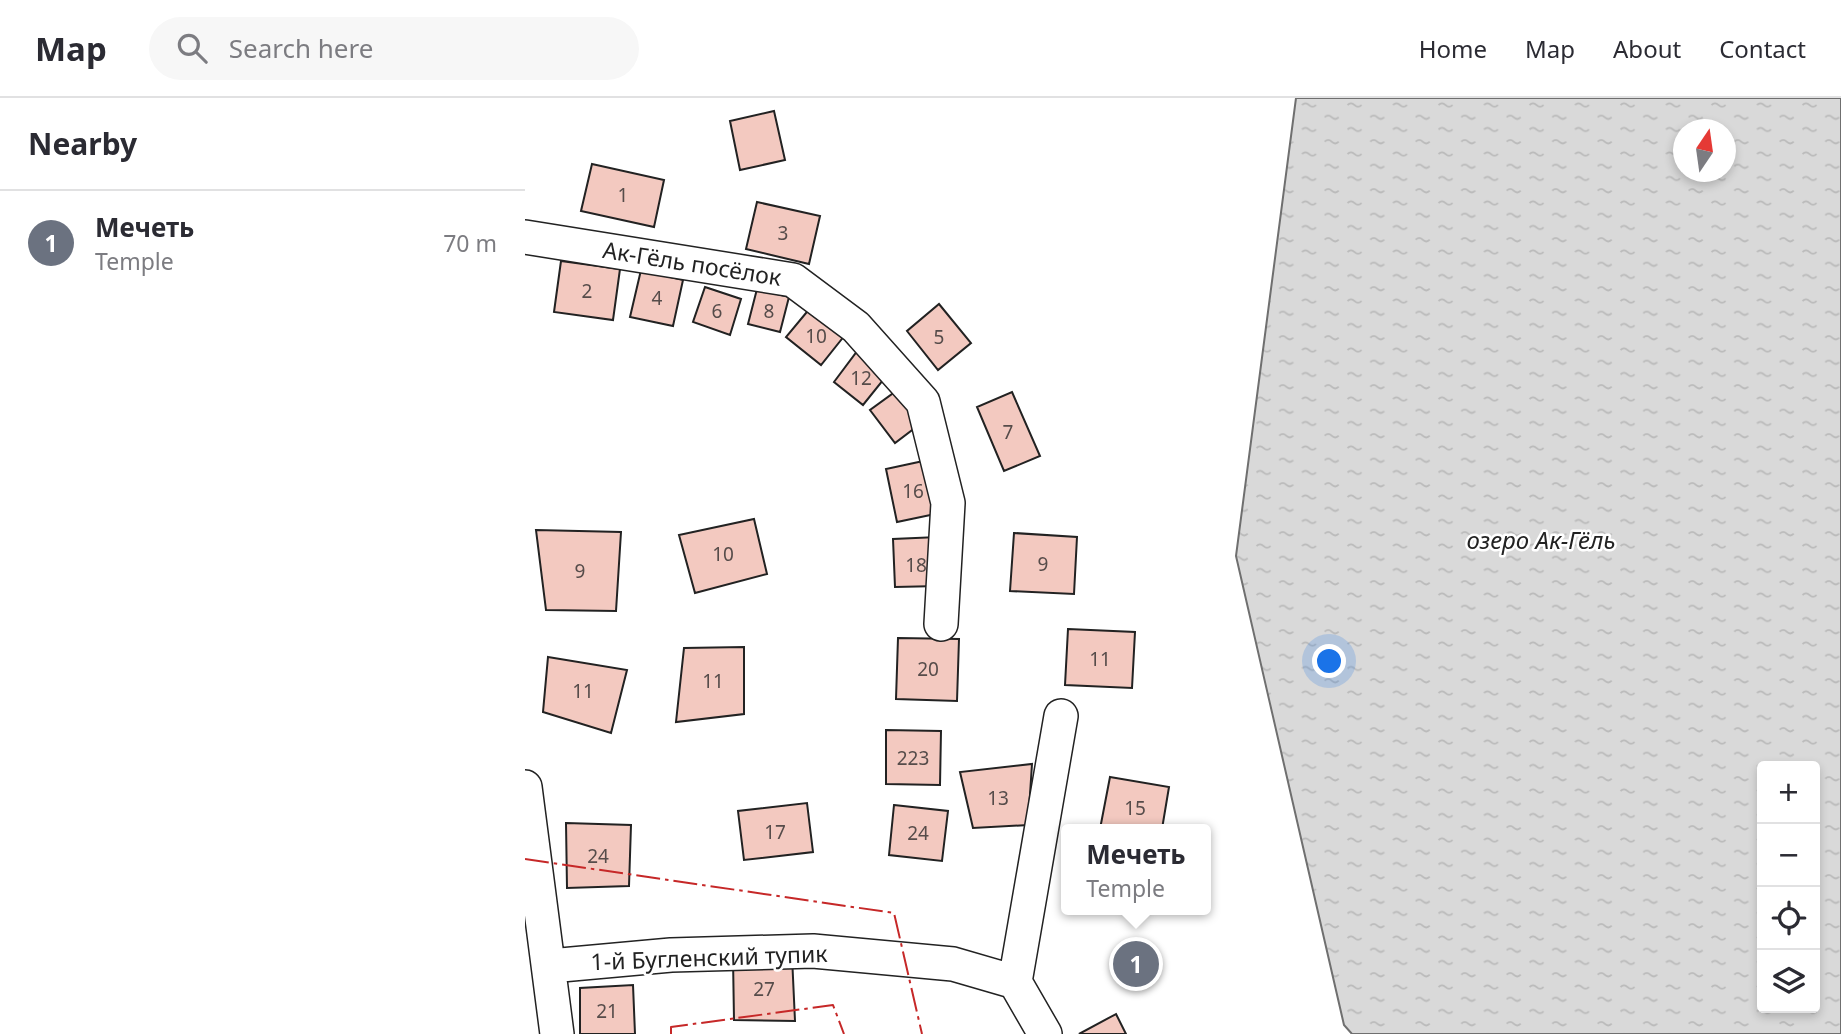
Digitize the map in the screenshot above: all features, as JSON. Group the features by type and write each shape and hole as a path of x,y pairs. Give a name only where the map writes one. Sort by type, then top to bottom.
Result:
{"street":[{"name":"Ак-Гёль посёлок","path":"525,236 793,280 856,327 923,401 948,503 941,624"},
{"path":"1045,1034 1015,982 1062,716"},
{"path":"525,787 557,1034"},
{"name":"1-й Бугленский тупик","path":"550,965 671,955 813,951 953,964 1015,982"}],"water":[{"name":"озеро Ак-Гёль","path":"1296,98 1841,98 1841,1034 1352,1034 1344,1025 1236,556"}],"building":[{"path":"774,111 785,160 740,170 730,121"},
{"path":"592,164 664,180 654,227 581,211"},
{"path":"757,202 820,216 809,264 746,249"},
{"path":"561,261 620,269 613,320 554,312"},
{"path":"641,270 683,280 673,326 630,317"},
{"path":"705,287 741,299 730,335 693,322"},
{"path":"757,289 789,297 780,332 748,324"},
{"path":"939,304 971,343 938,370 907,331"},
{"path":"811,307 845,335 821,365 786,337"},
{"path":"858,350 888,374 863,405 834,382"},
{"path":"899,389 924,421 895,443 870,410"},
{"path":"1012,392 1040,456 1004,471 977,407"},
{"path":"928,460 940,513 897,522 886,469"},
{"path":"754,519 767,574 695,593 679,535"},
{"path":"536,530 621,532 616,611 546,610"},
{"path":"1014,533 1077,537 1074,594 1010,591"},
{"path":"938,537 939,586 895,587 893,539"},
{"path":"1068,629 1135,632 1132,688 1065,685"},
{"path":"898,638 959,639 957,701 896,699"},
{"path":"744,647 744,714 676,722 684,648"},
{"path":"548,657 627,670 611,733 543,712"},
{"path":"886,730 941,731 940,785 886,784"},
{"path":"1032,764 1028,825 973,828 960,772"},
{"path":"1110,777 1169,787 1163,824 1101,824"},
{"path":"807,803 813,852 744,860 738,811"},
{"path":"894,805 948,811 942,861 889,855"},
{"path":"566,823 631,825 629,886 567,888"},
{"path":"792,956 795,1021 734,1020 733,958"},
{"path":"633,985 635,1034 580,1034 580,988"},
{"path":"1116,1014 1126,1034 1079,1034"}],"power":[{"path":"525,859 894,913 922,1034"},
{"path":"671,1034 671,1027 833,1005 844,1034"}],"place":[{"name":"Мечеть","path":"1136,964"}]}
